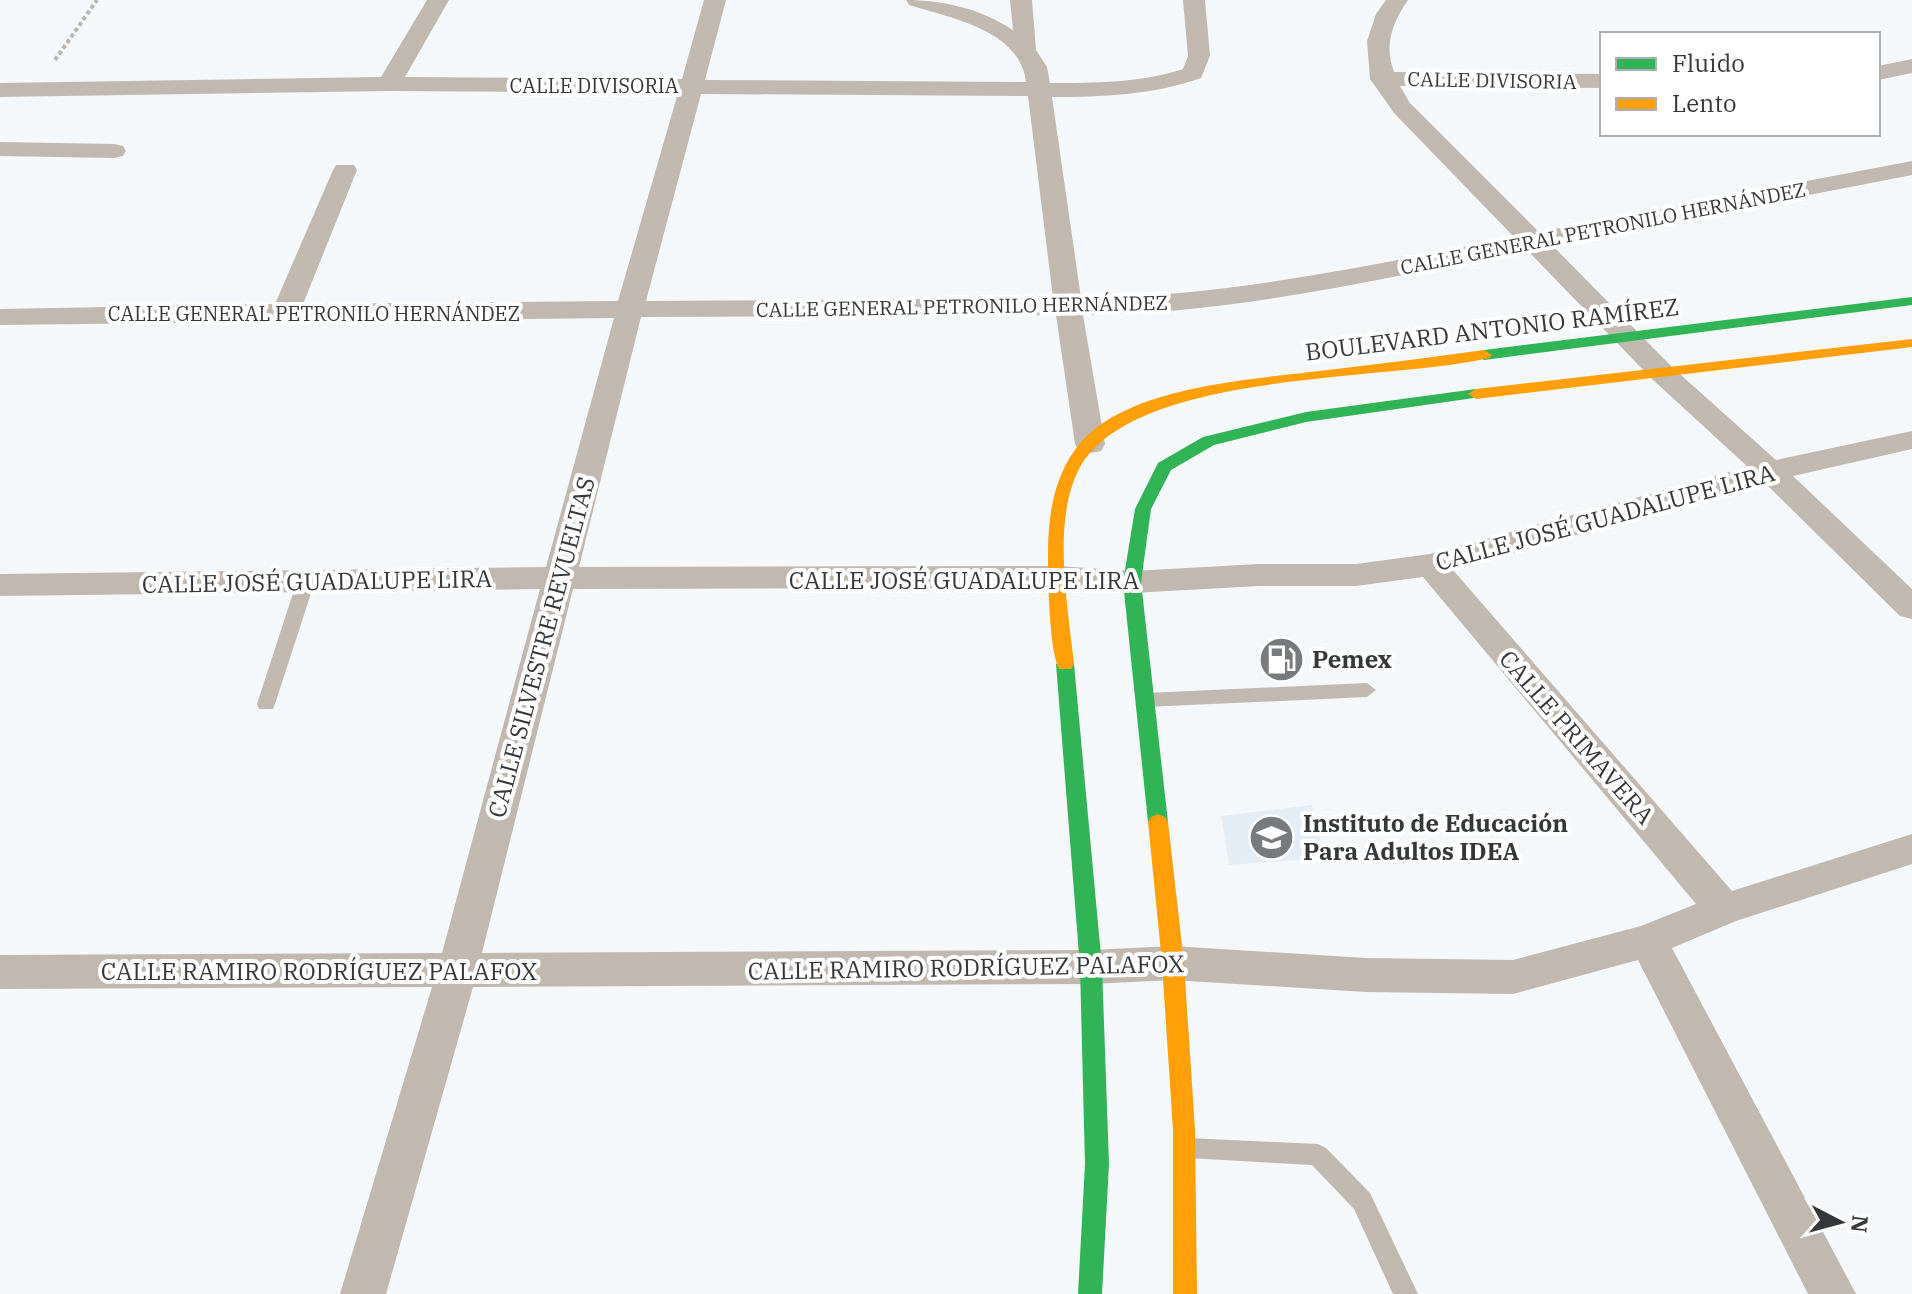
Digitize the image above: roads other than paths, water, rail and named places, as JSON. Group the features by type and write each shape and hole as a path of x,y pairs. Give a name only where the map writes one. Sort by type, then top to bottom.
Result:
{"main road":[{"name":"BOULEVARD ANTONIO RAMÍREZ","path":"1090,444 1132,414 1166,401 1228,387 1912,301"},
{"path":"1185,1294 1184,1148 1173,963 1132,582 1143,509 1164,467 1180,456 1233,433 1360,409 1912,343"},
{"path":"1090,444 1074,461 1066,483 1057,577 1091,967 1097,1164 1090,1294"}],"street":[{"path":"389,84 438,0"},
{"name":"CALLE SILVESTRE REVUELTAS","path":"363,1294 457,971 629,312 715,0"},
{"path":"917,0 989,26 1026,48"},
{"path":"1021,0 1026,48 1036,67 1090,444"},
{"name":"CALLE DIVISORIA","path":"0,90 389,84 1099,90 1193,73 1199,56 1194,0"},
{"path":"1397,0 1382,19 1377,48 1382,79 1402,108 1536,241 1662,373 1770,471 1912,608"},
{"path":"1880,73 1912,66"},
{"name":"CALLE DIVISORIA","path":"1382,79 1600,81"},
{"path":"0,149 114,151"},
{"name":"CALLE GENERAL PETRONILO HERNÁNDEZ","path":"0,317 286,311 629,312 1068,306 1194,301 1327,281 1912,168"},
{"path":"286,311 345,170"},
{"name":"CALLE JOSÉ GUADALUPE LIRA","path":"0,585 559,578 1057,577 1132,582 1259,575 1356,575 1431,565 1770,471 1912,440"},
{"name":"CALLE PRIMAVERA","path":"1431,565 1724,909"},
{"name":"CALLE RAMIRO RODRÍGUEZ PALAFOX","path":"0,972 1091,967 1173,963 1366,975 1513,977 1648,941 1724,909 1912,849"},
{"path":"1648,941 1833,1294"}],"lane":[{"path":"266,704 306,581"},
{"path":"1146,700 1367,690"},
{"path":"1184,1148 1318,1155 1362,1201 1406,1294"}],"place":[{"name":"Pemex","path":"1281,659"},
{"name":"Instituto de Educación Para Adultos IDEA","path":"1272,837"}]}
